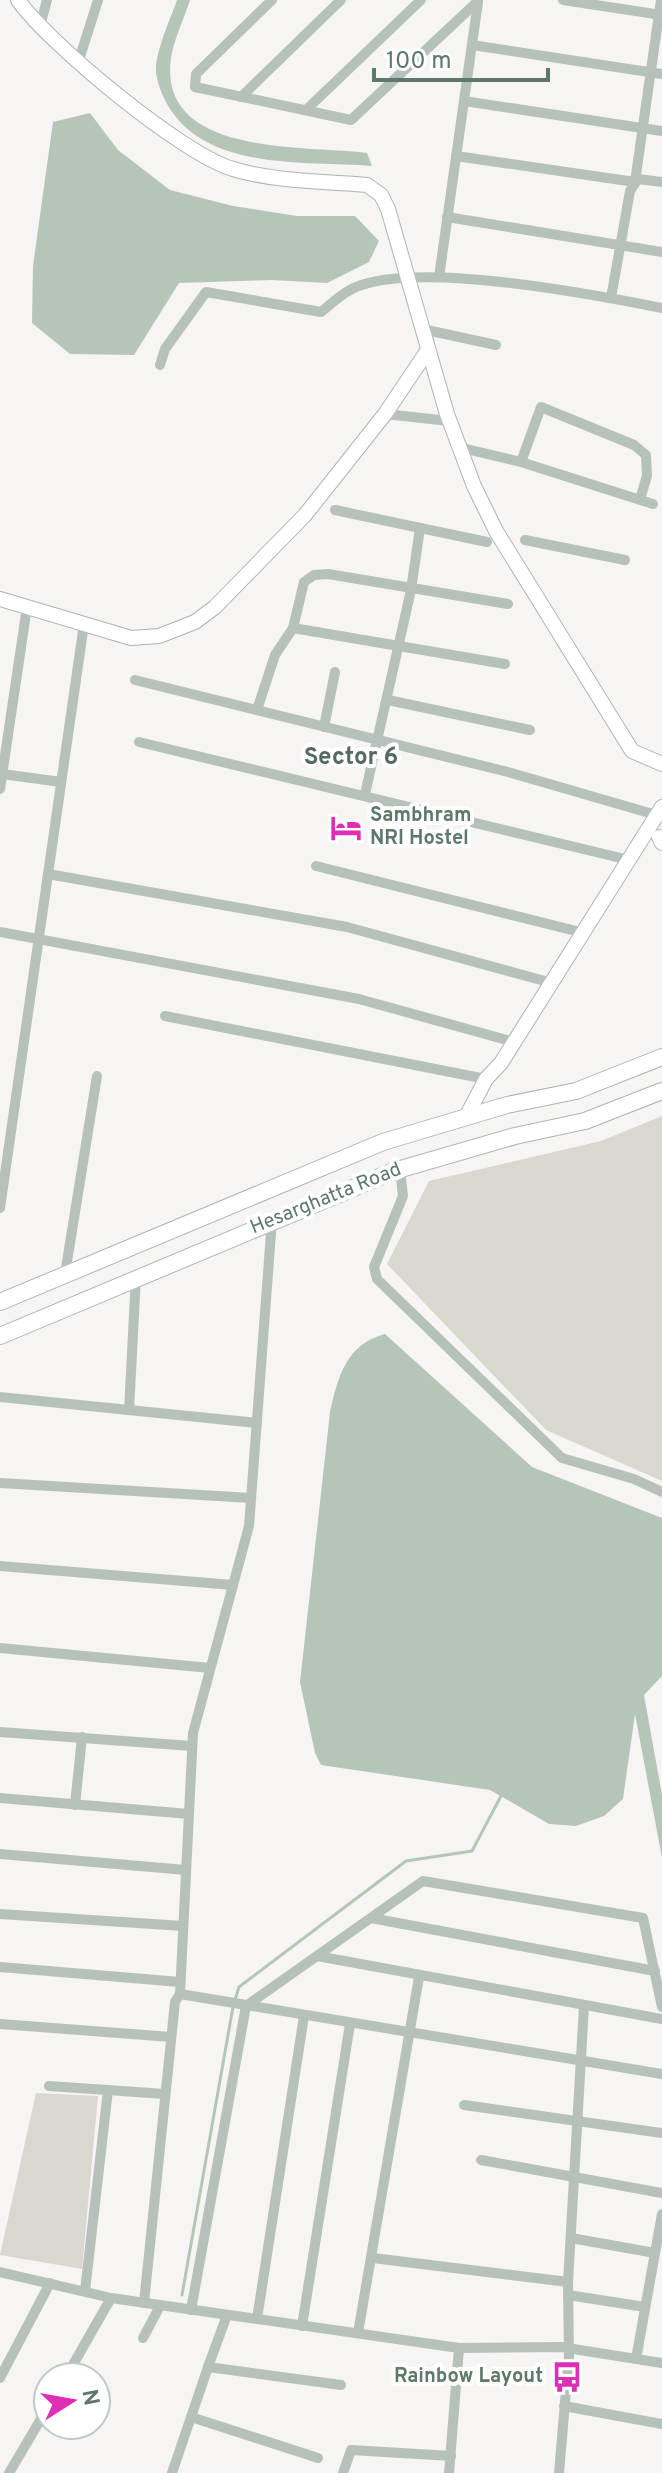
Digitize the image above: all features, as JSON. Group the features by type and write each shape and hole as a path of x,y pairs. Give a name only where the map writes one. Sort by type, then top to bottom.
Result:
{"main road":[{"name":"Hesarghatta Road","path":"0,1302 383,1142 466,1117 576,1091 662,1057"},
{"name":"Hesarghatta Road","path":"0,1336 400,1169 515,1136 585,1121 662,1091"}],"street":[{"path":"18,0 40,26 79,60 178,142 206,159 247,173 372,187 386,204 449,421 496,531 632,751 662,764"},
{"path":"40,26 47,0"},
{"path":"79,60 98,0"},
{"path":"272,0 196,74 195,87 351,120 478,1"},
{"path":"241,97 341,0"},
{"path":"306,110 421,0"},
{"path":"563,0 660,15"},
{"path":"611,298 635,182 642,128 656,73 661,0"},
{"path":"439,277 478,1"},
{"path":"472,45 656,73"},
{"path":"464,101 662,131"},
{"path":"456,156 635,182 662,182"},
{"path":"447,217 662,252"},
{"path":"160,365 165,349 206,292 321,312 356,286 407,275 611,298 662,308"},
{"path":"422,329 496,345"},
{"path":"0,599 131,638 172,632 206,615 305,515 385,414 428,350"},
{"path":"521,462 546,393"},
{"path":"541,407 634,445 646,455 647,476 640,499"},
{"path":"385,414 449,421"},
{"path":"458,447 521,462 653,504"},
{"path":"335,510 487,542"},
{"path":"365,794 411,590 420,528"},
{"path":"525,540 625,560"},
{"path":"257,710 275,655 293,628 304,582 314,575 328,574 508,604"},
{"path":"0,789 27,607"},
{"path":"0,1208 84,624"},
{"path":"293,628 505,664"},
{"path":"324,727 335,672"},
{"path":"135,680 659,813 657,838 629,860 514,1042 486,1079 466,1117"},
{"path":"388,700 530,730"},
{"path":"139,742 629,860"},
{"path":"2,774 61,782"},
{"path":"316,866 584,933"},
{"path":"48,874 347,927 552,983"},
{"path":"0,932 39,936 359,999 514,1042"},
{"path":"165,1016 486,1079"},
{"path":"65,1274 97,1076"},
{"path":"400,1169 403,1196 374,1267 377,1279 562,1458 634,1479 662,1492"},
{"path":"144,2303 175,2002 180,1988 192,1746 249,1526 272,1220"},
{"path":"129,1410 136,1277"},
{"path":"0,1397 257,1423"},
{"path":"0,1483 251,1498"},
{"path":"0,1566 233,1585"},
{"path":"0,1648 210,1668"},
{"path":"0,1732 192,1746"},
{"path":"75,1805 82,1737"},
{"path":"0,1798 189,1814"},
{"path":"0,1854 186,1870"},
{"path":"191,2310 246,2006 423,1881 643,1918 662,2007"},
{"path":"0,1914 183,1926"},
{"path":"371,1918 655,1971"},
{"path":"317,1956 662,2019"},
{"path":"0,1967 180,1988 246,2006 662,2074"},
{"path":"358,2333 412,2033 419,1977"},
{"path":"559,2473 584,2006"},
{"path":"257,2319 304,2016"},
{"path":"0,2024 171,2037"},
{"path":"302,2326 350,2024"},
{"path":"49,2086 165,2094"},
{"path":"85,2291 108,2090"},
{"path":"464,2105 662,2133"},
{"path":"481,2160 662,2193"},
{"path":"636,2359 662,2214"},
{"path":"571,2238 655,2253"},
{"path":"373,2258 568,2282"},
{"path":"0,2272 111,2298 459,2348 567,2349 662,2363"},
{"path":"0,2378 50,2283"},
{"path":"568,2295 645,2307"},
{"path":"75,2361 111,2298"},
{"path":"143,2338 160,2306"},
{"path":"172,2473 227,2315"},
{"path":"449,2473 459,2348"},
{"path":"208,2367 341,2385"},
{"path":"564,2406 662,2424"},
{"path":"191,2417 318,2458"},
{"path":"9,2473 32,2435"},
{"path":"343,2473 351,2450 451,2456"}],"shaded area":[{"path":"177,0 190,0 171,58 173,90 187,114 211,130 242,140 275,146 367,153 372,166 257,158 203,140 181,123 163,96 156,69"},
{"path":"90,113 118,150 170,190 233,206 297,216 355,216 379,241 369,262 327,283 272,280 179,283 134,355 70,354 32,323 33,266 53,122"},
{"path":"662,1116 662,1481 546,1430 387,1264 429,1181 601,1141"},
{"path":"385,1334 532,1467 662,1518 662,1676 644,1695 662,1795 662,1858 635,1714 623,1799 604,1816 576,1826 549,1824 490,1790 321,1765 315,1753 300,1682 330,1412 336,1386 353,1354 361,1345"},
{"path":"36,2093 98,2096 82,2269 0,2255"}],"waterway":[{"path":"235,2000 239,1987 406,1861 472,1851 501,1796"},
{"path":"182,2295 233,2007"}],"place":[{"name":"Sambhram NRI Hostel","path":"346,828"},
{"name":"Rainbow Layout","path":"567,2377"}],"district":[{"name":"Sector 6","path":"351,758"}]}
